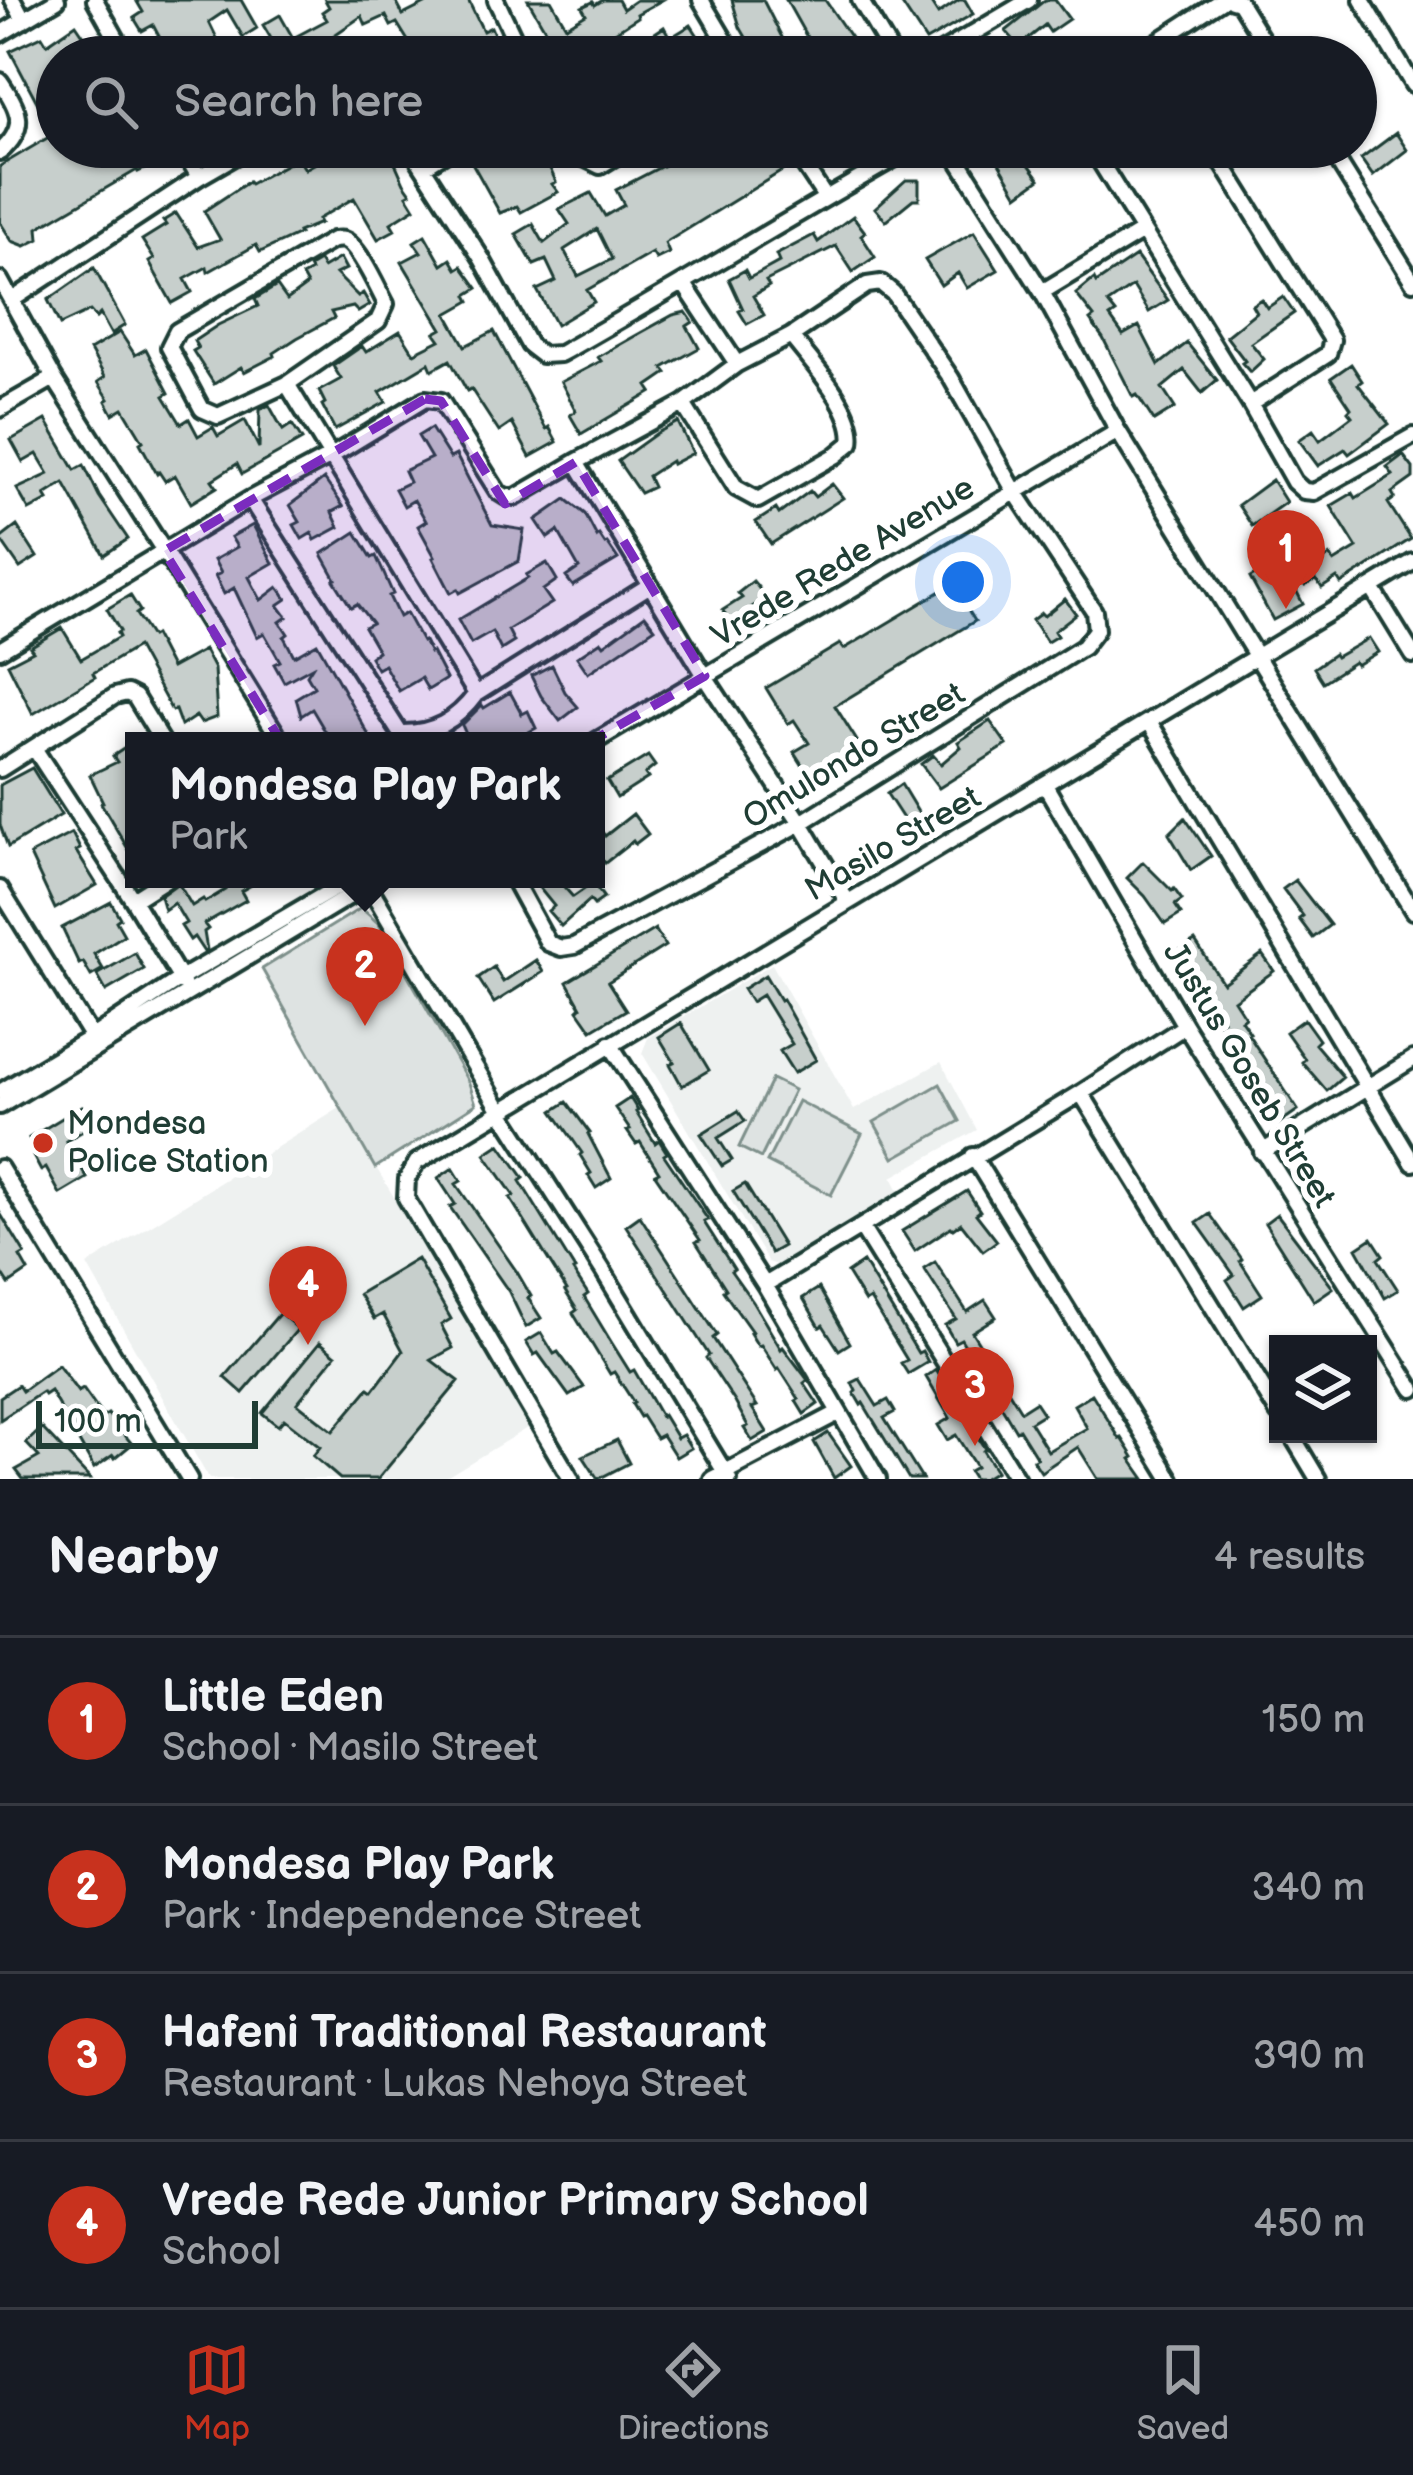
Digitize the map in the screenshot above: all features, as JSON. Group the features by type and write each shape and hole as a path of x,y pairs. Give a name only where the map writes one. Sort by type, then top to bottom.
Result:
{"street":[{"path":"13,0 24,20"},
{"path":"0,34 57,0"},
{"path":"95,0 116,36"},
{"path":"496,0 513,36"},
{"path":"701,0 722,36"},
{"path":"860,0 881,36"},
{"path":"969,36 1030,0"},
{"path":"1175,36 1222,0"},
{"path":"1232,0 1239,2 1260,36"},
{"path":"1361,0 1413,85"},
{"path":"0,81 19,115 18,132 0,152"},
{"path":"194,168 199,177"},
{"path":"12,300 215,168"},
{"path":"424,168 482,259 529,345 542,356 560,354 685,284 877,168"},
{"path":"806,168 825,197"},
{"path":"963,168 1413,911"},
{"path":"1103,168 1294,482 1314,492 1413,436"},
{"path":"1225,168 1332,340 1328,354 1250,404"},
{"path":"1342,168 1413,282"},
{"path":"1042,292 1141,232"},
{"path":"333,240 351,243 386,304 384,312 378,321 287,384 218,416 212,414 202,409 169,347 171,340 193,320 333,240"},
{"path":"0,280 53,378 275,732"},
{"path":"3,642 425,399 441,401 498,492 517,497 683,404 737,364 791,336 867,285 880,283 893,292 951,378 1014,490"},
{"path":"685,284 737,364"},
{"path":"683,404 736,488 758,500 835,456 851,443 854,430 838,399 791,336"},
{"path":"0,410 53,378"},
{"path":"287,384 476,694"},
{"name":"Vrede Rede Avenue","path":"605,736 1118,430"},
{"path":"576,462 847,901"},
{"name":"Omulondo Street","path":"518,888 548,944 574,946 801,823 1083,647 1096,630 1094,611 1014,490"},
{"path":"250,499 399,732"},
{"name":"Masilo Street","path":"571,1479 406,1198 407,1179 417,1162 1413,562"},
{"path":"430,732 465,709 476,694 650,585"},
{"path":"1372,588 1413,655"},
{"path":"0,769 127,693 135,697 156,732"},
{"path":"1150,723 1413,1163"},
{"path":"34,748 125,888"},
{"name":"Justus Goseb Street","path":"1045,785 1185,1026 1413,1389"},
{"path":"125,888 184,986"},
{"path":"133,900 152,888"},
{"path":"0,1106 337,888"},
{"path":"184,986 357,888"},
{"path":"373,888 501,1111 602,1269 722,1476 838,1413"},
{"path":"0,889 95,1043"},
{"path":"765,1285 1185,1026"},
{"path":"0,1092 95,1043"},
{"path":"610,1044 765,1285 878,1479"},
{"path":"1262,1152 1413,1059"},
{"path":"1081,1093 1269,1398"},
{"path":"973,1156 1171,1479"},
{"path":"0,1168 189,1479"},
{"path":"861,1227 1017,1479"},
{"path":"1296,1443 1318,1479"}],"highlighted area":[{"path":"425,399 441,401 505,504 576,462 705,676 362,873 164,551"}],"shaded area":[{"path":"361,908 379,924 469,1083 476,1104 375,1168 262,969"},
{"path":"772,964 854,1110 941,1062 977,1130 892,1177 901,1195 785,1267 768,1262 642,1053 648,1038"},
{"path":"772,1079 794,1090 761,1158 739,1147"},
{"path":"940,1084 960,1121 894,1158 874,1122"},
{"path":"798,1101 862,1134 831,1195 767,1162"},
{"path":"340,1108 532,1425 443,1479 209,1479 87,1265"}],"building":[{"path":"136,0 241,0 257,28 242,36 227,10 209,22 216,36 159,36 153,25 142,31 134,18 143,12"},
{"path":"325,0 395,0 403,15 433,0 468,0 483,31 491,27 495,36 405,36 386,16 366,25 362,16 333,36 297,36 327,20 322,12 329,7"},
{"path":"528,0 551,0 566,26 586,14 582,7 593,2 618,0 623,9 636,0 662,0 637,14 615,32 618,36 549,36"},
{"path":"732,0 763,0 781,36 745,36"},
{"path":"786,0 825,0 850,36 806,36"},
{"path":"899,0 929,0 938,14 965,0 973,14 935,36 923,36"},
{"path":"1045,0 1055,0 1069,19 1050,32 1045,25 1031,36 1010,36 1006,31"},
{"path":"280,15 292,36 270,36 263,25"},
{"path":"76,24 84,36 59,36"},
{"path":"691,25 698,36 673,36"},
{"path":"36,39 36,100 10,51"},
{"path":"1396,133 1407,150 1373,176 1367,168 1377,168 1377,147"},
{"path":"36,145 36,168 146,168 38,228 39,239 25,246 12,241 0,222 0,166"},
{"path":"280,168 397,168 415,208 391,223 395,230 378,239 354,198 299,234 260,252 256,245 208,272 207,267 185,279 192,292 172,303 142,240 176,213 198,247 220,239 204,211"},
{"path":"475,168 550,168 558,192 521,212 517,206 500,213"},
{"path":"658,168 782,171 665,243 669,253 656,259 652,253 587,290 594,302 556,325 537,290 556,281 546,260 534,265 516,234 533,224 544,243 569,224 559,209 591,193 605,216 624,205 616,190","holes":["597,229 612,259 578,276 564,250"]},
{"path":"1002,168 1032,168 1040,179 1018,195"},
{"path":"906,180 919,180 919,199 886,221 875,208"},
{"path":"853,216 875,257 853,272 836,246 766,281 769,286 753,296 764,315 747,324 729,279 745,270 749,278 761,272 779,262 776,255 814,235 818,242"},
{"path":"974,232 998,270 967,288 958,273 941,285 925,260"},
{"path":"425,235 442,265 451,259 457,269 462,266 478,288 467,295 470,301 447,314 465,346 494,331 557,442 530,457 512,423 499,432 450,360 432,370 429,363 380,392 386,402 335,430 322,405 319,391 341,379 333,366 362,346 366,352 400,331 414,353 440,340 435,333 442,329 402,262 421,252 414,242"},
{"path":"1136,256 1168,300 1149,312 1133,286 1108,303 1116,313 1110,317 1123,335 1139,326 1159,365 1187,343 1217,380 1202,393 1184,370 1162,388 1175,408 1154,421 1137,395 1133,397 1090,320 1094,317 1076,294"},
{"path":"340,258 346,269 336,274 358,296 363,293 370,305 358,312 353,307 331,312 334,318 275,356 244,372 241,367 214,384 193,351 198,348 194,341 258,306 255,299 277,286 287,300 307,285 302,276 311,271 309,267 319,261 323,268"},
{"path":"94,268 125,325 111,334 100,314 96,318 90,311 60,325 48,300"},
{"path":"1283,297 1294,313 1251,343 1264,359 1250,372 1226,336 1256,312 1252,305 1261,299 1267,308"},
{"path":"686,312 693,322 687,326 699,348 663,368 667,373 648,386 652,392 581,434 561,382 635,336"},
{"path":"120,332 135,355 146,349 169,393 164,396 181,424 189,419 198,436 213,427 218,436 245,420 259,448 260,410 269,405 283,430 292,424 302,440 242,474 237,464 212,480 217,487 191,503 175,475 165,481 157,474 123,408 113,414 98,382 105,377 90,350"},
{"path":"1351,364 1362,381 1358,384 1389,424 1349,454 1345,449 1318,466 1299,440 1313,430 1320,440 1352,416 1331,378"},
{"path":"46,420 75,470 84,465 128,539 104,555 64,483 45,495 48,500 29,510 17,489 49,474 37,454 23,462 11,440"},
{"path":"678,422 693,453 648,476 653,487 640,493 618,461"},
{"path":"431,428 450,458 456,455 492,525 524,530 519,561 460,593 458,589 451,593 433,558 418,526 426,521 414,500 404,506 395,489 409,482 404,471 431,458 418,436"},
{"path":"1403,455 1413,468 1413,478 1392,493 1395,498 1388,503 1411,539 1341,584 1337,578 1322,588 1316,579 1305,586 1298,575 1330,556 1334,562 1357,548 1331,506 1353,493 1356,498 1393,475 1387,467"},
{"path":"324,479 343,506 332,512 339,527 315,540 312,533 302,539 294,525 300,522 290,505"},
{"path":"1272,480 1286,502 1252,526 1238,505"},
{"path":"832,484 843,498 771,544 756,522 776,509 779,514 810,491 815,497"},
{"path":"566,499 585,514 597,537 618,559 573,586 566,577 579,568 558,531 548,538 536,520"},
{"path":"253,525 273,563 249,577 261,600 278,587 287,599 278,605 287,617 280,622 294,656 317,643 367,732 326,732 312,709 301,716 296,698 314,687 307,675 312,667 284,682 274,664 280,661 264,633 257,637 234,588 224,594 215,576 221,573 214,560 237,547 231,537"},
{"path":"17,526 37,557 20,568 0,539"},
{"path":"356,532 372,558 376,556 399,617 406,613 446,679 428,690 421,678 399,691 384,665 377,669 370,657 378,651 364,627 372,623 357,604 351,607 322,554"},
{"path":"547,563 557,580 543,590 552,603 508,630 514,642 501,650 492,632 471,644 458,620"},
{"path":"1267,568 1283,597 1296,590 1303,604 1273,620 1250,578"},
{"path":"978,569 987,585 962,600 975,621 835,706 864,752 814,783 794,752 809,743 794,720 788,724 766,688 840,644 844,649"},
{"path":"753,581 766,597 732,625 723,610 742,598 738,593"},
{"path":"130,595 140,611 136,614 154,635 171,668 204,650 214,669 217,717 201,723 196,716 181,726 137,647 33,714 8,664 62,628 81,659 119,637 107,609"},
{"path":"1065,599 1076,614 1047,642 1032,620"},
{"path":"645,615 655,628 588,673 577,657 601,641 604,645"},
{"path":"1369,638 1378,652 1323,682 1314,668"},
{"path":"552,665 578,707 560,721 531,676"},
{"path":"510,692 536,728 465,732 462,725 482,705"},
{"path":"990,721 1007,745 939,788 921,764 933,755 941,764 961,747 958,742"},
{"path":"125,748 125,844 90,775 117,762 113,756"},
{"path":"648,756 655,766 645,774 648,778 617,798 607,781"},
{"path":"32,768 61,815 8,847 0,825 0,785"},
{"path":"901,784 930,832 917,840 887,794"},
{"path":"633,814 648,834 605,863 605,836"},
{"path":"1185,818 1211,856 1191,870 1169,834"},
{"path":"72,833 80,849 76,851 97,885 55,909 30,855"},
{"path":"1143,862 1182,900 1175,905 1181,914 1165,924 1127,878"},
{"path":"1295,880 1330,925 1313,938 1283,889"},
{"path":"181,888 192,906 225,890 246,888 241,891 246,900 204,924 208,929 204,952 181,926 186,923 174,903 164,910 160,896"},
{"path":"539,888 565,888 573,897 586,888 597,888 604,898 594,905 590,900 561,926 548,911 554,906"},
{"path":"111,902 124,935 94,954 103,969 91,976 83,962 79,964 62,928"},
{"path":"655,929 665,946 608,982 626,1010 592,1030 567,982"},
{"path":"1195,941 1223,983 1262,954 1274,971 1234,1000 1245,1017 1241,1020 1248,1034 1298,1110 1278,1124 1235,1064 1242,1060 1219,1023 1223,1020 1178,951"},
{"path":"135,953 144,969 106,991 97,975"},
{"path":"536,960 543,972 494,1003 478,978 494,967 503,982"},
{"path":"765,975 816,1060 794,1073 780,1051 792,1044 762,995 751,1002 743,989"},
{"path":"1304,1019 1319,1040 1315,1044 1343,1077 1327,1091 1302,1062 1305,1059 1286,1032"},
{"path":"681,1023 709,1070 682,1086 659,1037"},
{"path":"630,1098 708,1220 704,1222 731,1271 781,1349 808,1380 804,1383 818,1404 804,1414 779,1368 758,1346 723,1291 696,1242 700,1240 655,1174 659,1172 627,1131 615,1108"},
{"path":"567,1102 590,1133 611,1178 596,1188 582,1153 553,1111"},
{"path":"82,1106 93,1125 66,1141 87,1178 60,1194 46,1168 41,1171 29,1138"},
{"path":"738,1111 745,1121 718,1138 732,1160 722,1166 701,1134"},
{"path":"500,1144 524,1178 520,1181 630,1372 634,1370 677,1438 683,1435 691,1448 676,1457 662,1435 656,1438 640,1417 573,1313 577,1310 567,1290 485,1154"},
{"path":"453,1168 461,1181 456,1184 531,1296 541,1318 526,1327 509,1292 450,1207 455,1204 438,1178"},
{"path":"745,1184 783,1246 771,1253 733,1191"},
{"path":"967,1191 980,1211 976,1214 997,1241 983,1251 961,1223 915,1251 902,1231"},
{"path":"0,1213 25,1254 20,1257 28,1271 9,1284 0,1270"},
{"path":"1210,1214 1262,1295 1244,1307 1227,1280 1234,1275 1197,1223"},
{"path":"1277,1214 1333,1288 1314,1301 1265,1223"},
{"path":"640,1216 757,1406 752,1408 767,1432 752,1441 735,1402 706,1358 709,1355 626,1226"},
{"path":"1372,1238 1383,1255 1378,1259 1398,1290 1385,1298 1357,1248"},
{"path":"417,1259 451,1319 441,1325 453,1348 431,1360 459,1381 378,1479 340,1479 313,1456 320,1447 284,1419 278,1426 262,1413 320,1342 336,1355 297,1403 333,1431 369,1388 373,1391 403,1351 383,1314 374,1319 359,1294"},
{"path":"863,1262 928,1362 908,1374 901,1363 907,1360 870,1299 865,1302 847,1273"},
{"path":"935,1262 967,1312 985,1300 996,1317 972,1332 1021,1411 1035,1402 1043,1414 1030,1422 1048,1451 1087,1428 1074,1405 1092,1394 1145,1479 1098,1479 1078,1447 1041,1472 1033,1460 1037,1458 961,1339 955,1342 945,1325 956,1319 924,1269"},
{"path":"819,1288 850,1343 839,1350 803,1298"},
{"path":"280,1313 298,1329 243,1393 225,1377"},
{"path":"541,1333 584,1387 569,1396 538,1353 534,1355 526,1342"},
{"path":"58,1365 78,1392 83,1389 103,1417 108,1414 132,1444 94,1468 50,1391 0,1420 0,1397 18,1385 22,1391"},
{"path":"936,1370 996,1471 983,1479 974,1479 969,1471 976,1467 956,1435 947,1440 938,1425 950,1418 926,1377"},
{"path":"860,1379 877,1406 888,1400 895,1412 884,1418 922,1479 909,1479 861,1405 852,1383"},
{"path":"42,1428 90,1479 23,1479 16,1470 39,1457 26,1443"},
{"path":"828,1433 851,1466 834,1478 814,1442"},
{"path":"617,1440 629,1463 598,1479 583,1456"}],"place":[{"name":"Little Eden","path":"1286,609"},
{"name":"Mondesa Play Park","path":"365,1026"},
{"name":"Mondesa Police Station","path":"43,1143"},
{"name":"Vrede Rede Junior Primary School","path":"308,1345"},
{"name":"Hafeni Traditional Restaurant","path":"975,1446"}]}
